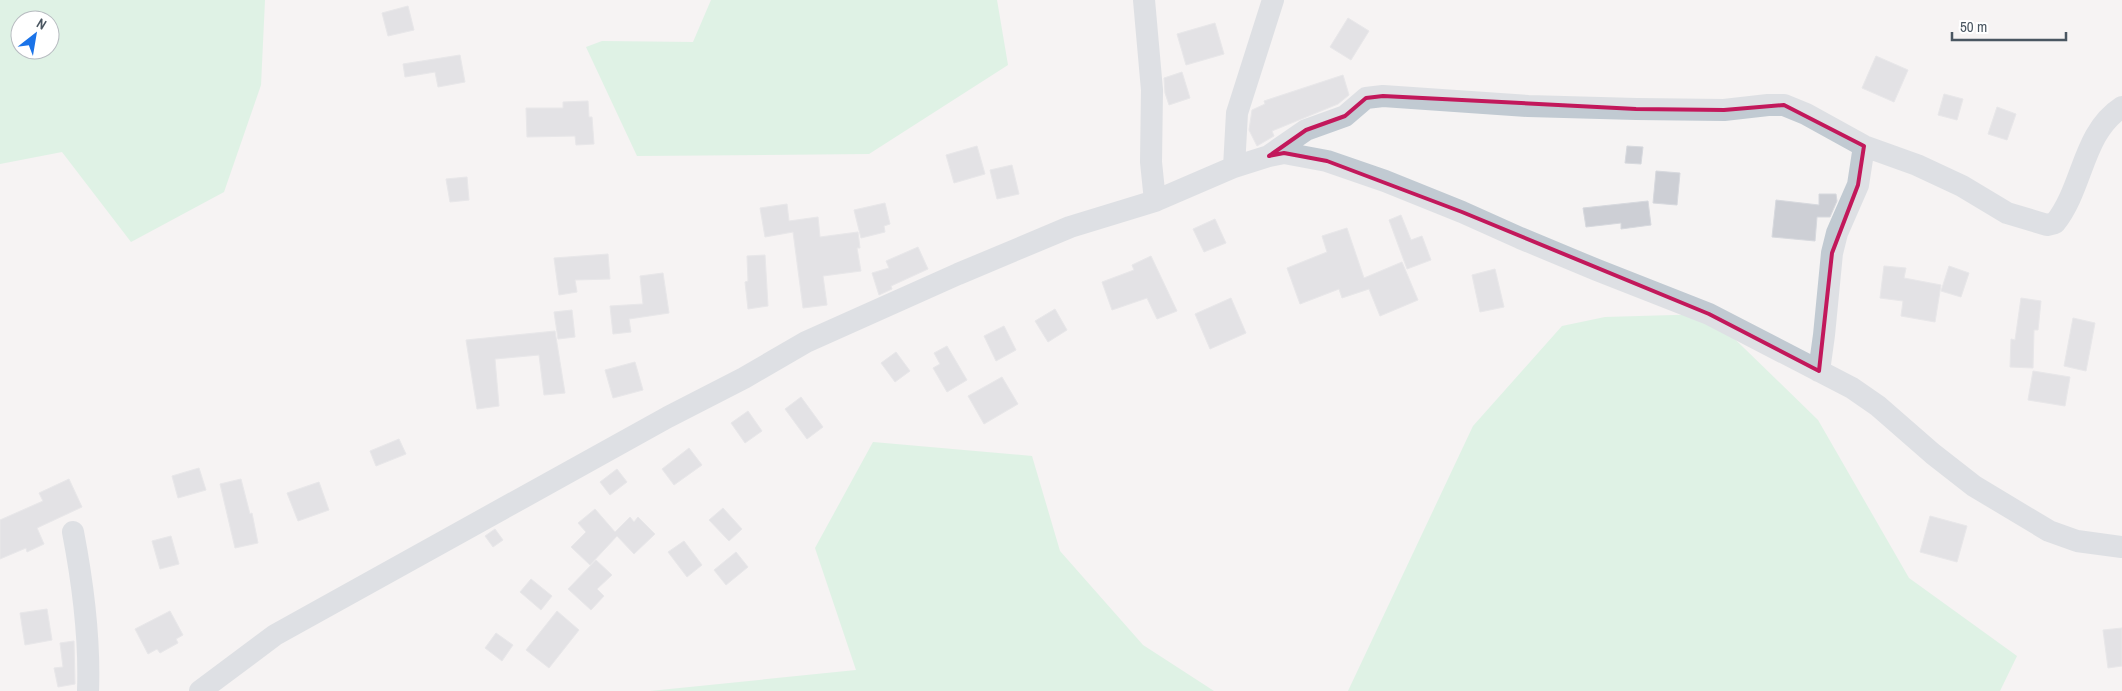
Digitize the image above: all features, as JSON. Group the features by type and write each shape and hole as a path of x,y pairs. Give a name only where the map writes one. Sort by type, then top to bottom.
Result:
{"street":[{"path":"1144,0 1152,90 1151,162 1154,201"},
{"path":"1234,167 1237,114 1272,0"},
{"path":"1269,156 1306,130 1345,116 1366,98 1383,96 1528,106 1636,109 1724,110 1784,105 1806,114 1864,146 1917,165 1962,186 2007,213 2047,225 2055,223 2070,201 2095,135 2110,115 2122,107"},
{"path":"1819,371 1832,253 1837,234 1858,185 1864,146"},
{"path":"200,691 275,635 668,417 744,378 806,342 958,274 1070,227 1154,201 1234,167 1284,153 1327,161 1385,181 1597,270 1709,314 1852,388 1878,406 1954,470 2010,508 2049,531 2070,538 2122,547"},
{"path":"72,532 81,576 86,633 88,691"}],"highlighted area":[{"path":"1383,96 1636,109 1724,110 1784,105 1864,146 1858,185 1832,253 1819,371 1709,314 1462,212 1327,161 1284,153 1269,156 1306,130 1345,116 1366,98"}],"green space":[{"path":"0,0 265,0 261,85 224,192 131,242 62,152 0,164"},
{"path":"711,0 997,0 1008,65 869,154 637,156 586,47 602,41 693,42"},
{"path":"1709,314 1818,420 1909,578 2017,656 2000,691 1348,691 1473,426 1562,326 1605,317"},
{"path":"873,442 1032,456 1060,551 1143,645 1214,691 650,691 856,670 815,548"}],"building":[{"path":"408,6 414,30 388,36 382,13"},
{"path":"1348,18 1369,31 1351,60 1330,47"},
{"path":"1215,23 1224,54 1186,65 1177,34"},
{"path":"460,55 465,82 438,87 435,72 405,77 403,64"},
{"path":"1876,56 1908,70 1894,102 1862,88"},
{"path":"1182,72 1190,98 1169,105 1165,93 1164,78"},
{"path":"1343,75 1349,95 1338,104 1272,131 1274,136 1257,146 1249,130 1252,110 1265,104 1264,101"},
{"path":"1944,94 1963,99 1957,120 1938,115"},
{"path":"588,101 589,117 592,117 594,144 576,145 575,136 527,137 526,108 563,108 563,102"},
{"path":"1997,107 2016,114 2007,140 1988,134"},
{"path":"977,146 985,174 954,183 946,155"},
{"path":"1627,146 1643,147 1641,164 1625,163"},
{"path":"1012,165 1019,194 997,199 990,170"},
{"path":"1656,171 1680,173 1677,205 1653,203"},
{"path":"467,177 469,200 450,202 446,179"},
{"path":"1819,194 1836,194 1837,201 1830,217 1817,217 1815,241 1772,237 1776,200 1819,205"},
{"path":"1648,201 1651,225 1621,229 1621,223 1586,227 1583,208"},
{"path":"885,203 890,224 884,226 885,232 861,238 854,210"},
{"path":"787,204 789,221 818,217 820,237 858,232 860,248 857,248 861,271 823,276 827,305 803,308 793,232 765,237 760,208"},
{"path":"1401,215 1411,240 1422,236 1431,260 1407,269 1389,220"},
{"path":"1215,219 1226,243 1204,252 1193,229"},
{"path":"1347,228 1364,278 1402,262 1418,300 1380,316 1369,289 1342,298 1339,289 1300,304 1287,268 1327,252 1322,236"},
{"path":"918,247 928,269 891,286 892,289 879,295 872,273 889,268 886,261"},
{"path":"608,254 610,279 575,280 577,292 559,295 554,258"},
{"path":"765,255 768,306 748,309 745,282 748,281 747,256"},
{"path":"1151,256 1177,311 1157,319 1147,298 1112,310 1102,282 1134,270 1132,265"},
{"path":"1884,266 1906,268 1904,278 1941,285 1935,322 1901,316 1903,301 1880,298"},
{"path":"1949,266 1969,273 1961,297 1941,291"},
{"path":"1495,269 1504,307 1480,312 1472,275"},
{"path":"663,273 669,313 629,319 631,332 613,334 610,306 643,304 640,276"},
{"path":"1231,298 1246,333 1210,349 1195,314"},
{"path":"2021,298 2041,301 2038,330 2034,330 2033,368 2010,367 2011,339 2015,340"},
{"path":"1055,309 1067,330 1048,342 1035,321"},
{"path":"572,310 575,337 558,339 554,312"},
{"path":"2073,318 2095,323 2086,371 2064,366"},
{"path":"1004,326 1016,350 996,361 984,336"},
{"path":"555,331 565,393 544,395 539,355 495,359 499,406 477,409 466,340"},
{"path":"947,346 967,380 947,392 933,368 940,364 934,353"},
{"path":"896,352 910,371 895,382 881,363"},
{"path":"635,362 643,390 613,398 605,370"},
{"path":"2033,371 2070,377 2065,406 2028,400"},
{"path":"1002,377 1018,404 984,424 968,396"},
{"path":"801,397 823,427 807,439 785,409"},
{"path":"748,411 762,431 745,443 731,423"},
{"path":"399,439 406,454 376,466 370,451"},
{"path":"689,448 702,465 674,485 662,469"},
{"path":"199,468 206,490 178,498 172,476"},
{"path":"617,469 627,482 610,495 600,482"},
{"path":"69,479 82,507 37,528 44,544 27,552 26,548 0,559 0,520 43,501 39,493"},
{"path":"241,479 250,514 252,513 258,543 235,548 220,484"},
{"path":"319,482 329,510 298,521 287,493"},
{"path":"723,508 742,529 729,541 709,520"},
{"path":"595,509 615,532 630,517 634,522 638,517 655,534 634,554 617,536 590,565 571,547 586,532 578,523"},
{"path":"1930,516 1967,526 1957,562 1920,552"},
{"path":"495,529 503,540 493,547 485,536"},
{"path":"171,536 179,564 160,569 152,541"},
{"path":"684,541 702,565 687,577 668,552"},
{"path":"736,552 748,567 726,585 714,570"},
{"path":"596,560 612,575 597,589 604,596 591,610 568,589"},
{"path":"531,579 552,596 541,610 520,592"},
{"path":"47,609 52,640 25,645 20,613"},
{"path":"170,611 183,635 176,639 178,643 160,653 157,649 148,654 135,629"},
{"path":"557,611 579,630 549,668 526,650"},
{"path":"2122,628 2122,666 2108,668 2103,630"},
{"path":"496,633 513,645 502,661 485,648"},
{"path":"74,641 75,684 58,687 54,668 63,667 60,643"}]}
